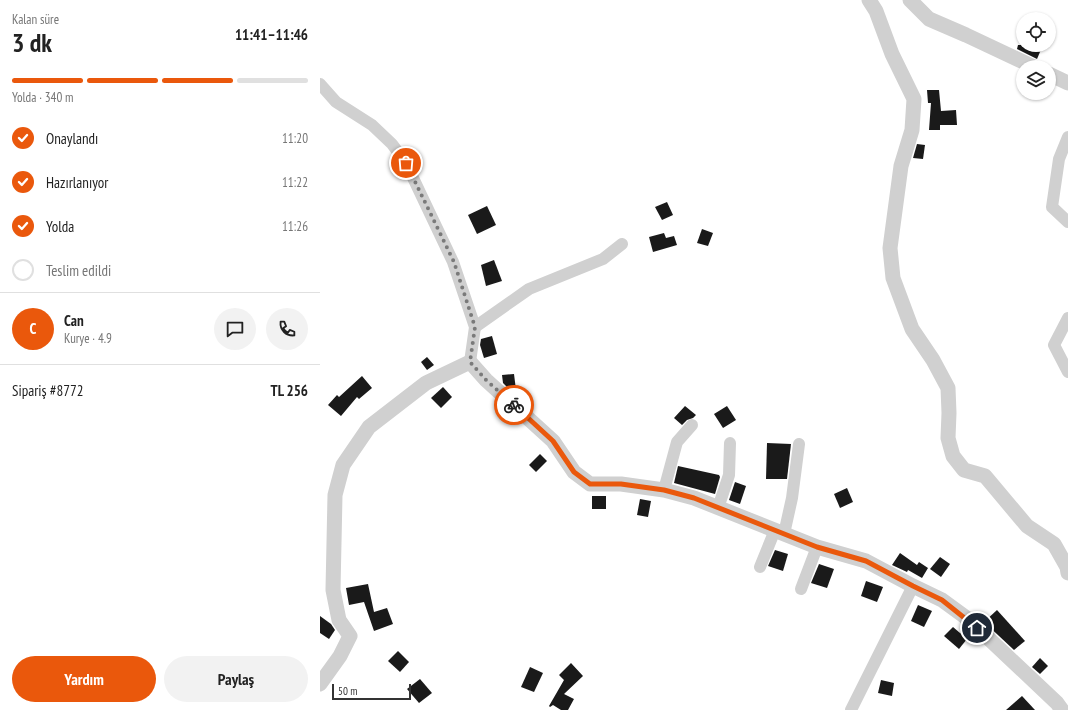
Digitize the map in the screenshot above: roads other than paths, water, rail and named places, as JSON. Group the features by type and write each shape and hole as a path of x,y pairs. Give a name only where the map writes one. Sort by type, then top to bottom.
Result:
{"street":[{"path":"869,0 876,11 892,54 914,99 912,130 901,166 890,248 893,278 912,329 933,360 948,388 948,438 953,456 964,470 985,476 1027,526 1054,544 1067,567 1068,573"},
{"path":"910,0 929,19 1019,60"},
{"path":"1056,77 1068,83"},
{"path":"320,84 336,102 372,125 392,144 406,163 454,262 475,327 470,362 486,380 553,441 574,472 590,484 621,484 664,490 694,498 817,547 866,561 942,600 968,619 1029,676 1062,710"},
{"path":"1068,138 1059,159 1052,207 1068,222"},
{"path":"475,327 530,289 603,259 622,244"},
{"path":"1068,318 1054,345 1068,372"},
{"path":"320,684 340,656 350,636 339,620 333,590 335,495 344,465 369,427 426,383 470,362"},
{"path":"664,490 677,442 692,426"},
{"path":"718,508 729,475 730,444"},
{"path":"760,567 779,532 792,498 799,444"},
{"path":"801,589 817,547"},
{"path":"851,710 913,586"}]}
